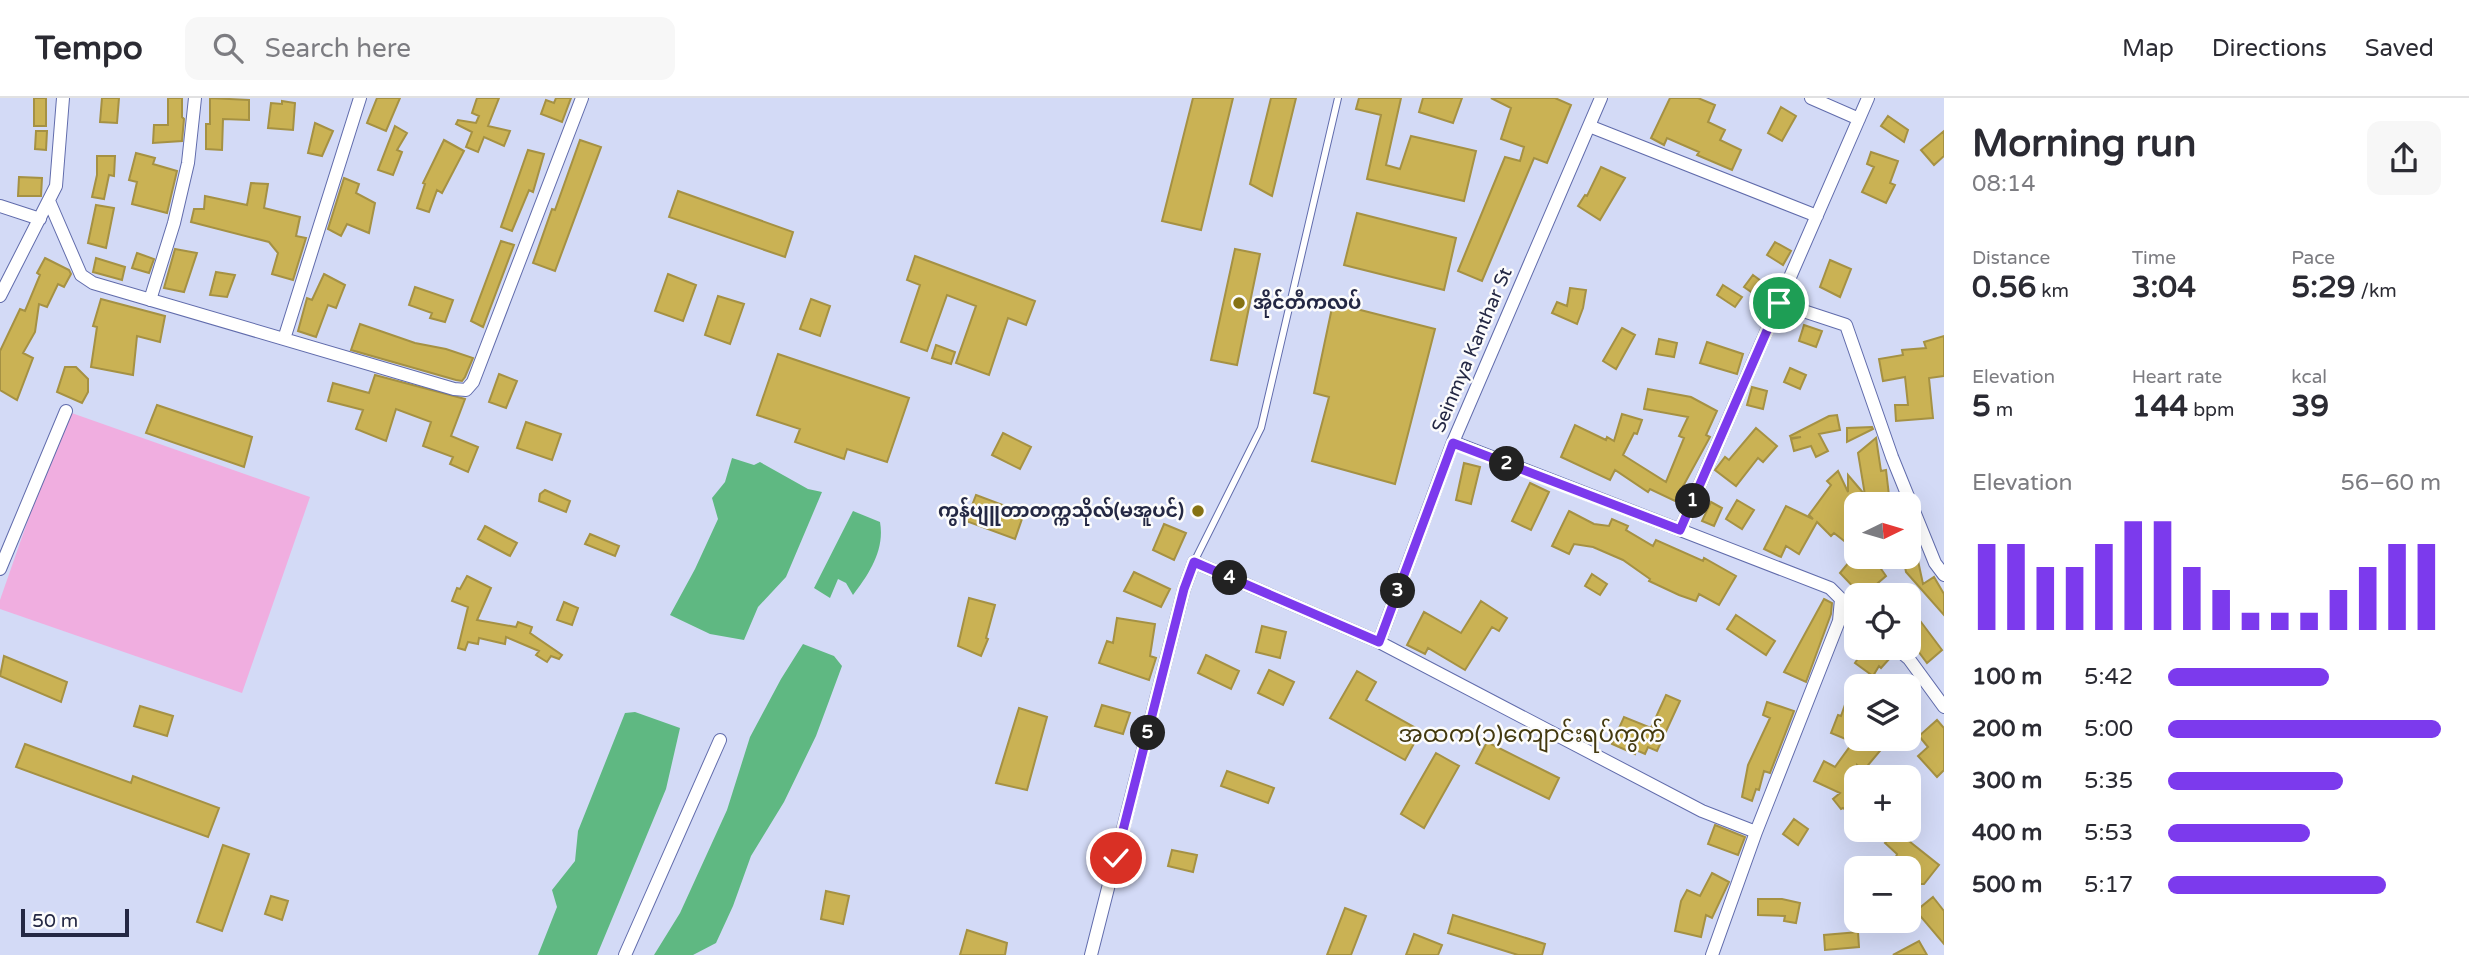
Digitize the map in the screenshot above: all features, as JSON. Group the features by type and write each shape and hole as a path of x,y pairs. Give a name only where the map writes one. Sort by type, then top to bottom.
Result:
{"street":[{"path":"0,296 56,186 63,98"},
{"path":"150,300 174,223 188,163 195,98"},
{"path":"284,339 360,98"},
{"path":"49,201 81,275 93,284 454,389 466,390 470,387 582,98"},
{"name":"Seinmya Kanthar St","path":"1379,642 1453,443 1601,98"},
{"path":"1811,98 1859,119"},
{"path":"1680,530 1868,98"},
{"path":"1589,126 1817,216"},
{"path":"0,206 40,219"},
{"path":"1779,303 1846,325 1892,457 1936,563 1944,575"},
{"path":"0,569 66,411"},
{"path":"1453,443 1830,588 1842,598 1839,621 1756,832 1712,955"},
{"path":"1091,955 1184,589 1194,562 1379,642 1702,811 1756,832"},
{"path":"1910,660 1944,707"},
{"path":"625,955 720,740"}],"lane":[{"path":"1194,562 1261,428 1338,98"}],"shaded area":[{"path":"66,411 310,497 242,693 0,609 0,600"},
{"path":"732,458 754,465 760,462 808,489 822,492 786,577 758,607 744,640 710,634 670,615 718,519 712,498 725,482"},
{"path":"853,511 880,522 878,552 870,570 853,595 846,583 838,579 830,598 814,588"},
{"path":"803,644 834,656 842,666 816,736 784,802 751,856 716,943 693,955 654,955 680,913 727,810 750,737"},
{"path":"635,712 680,728 666,789 597,955 538,955 557,907 552,890 575,861 578,831 625,713"}],"building":[{"path":"34,98 46,98 46,126 34,126"},
{"path":"102,98 119,98 117,123 100,122"},
{"path":"168,98 182,98 182,141 153,143 154,125 168,125"},
{"path":"210,98 249,100 249,120 223,119 222,150 206,149"},
{"path":"377,98 400,98 386,131 367,123"},
{"path":"477,98 499,98 488,126 510,131 504,146 484,137 478,152 466,147 472,132 456,124 458,120 476,123 479,116 472,113"},
{"path":"556,98 571,98 562,122 541,114 546,100 554,103"},
{"path":"1193,98 1233,98 1201,230 1162,221"},
{"path":"1271,98 1296,98 1272,196 1250,184"},
{"path":"1359,98 1401,98 1386,165 1400,169 1411,136 1476,151 1464,201 1367,179 1381,115 1356,109"},
{"path":"1423,98 1462,98 1453,123 1419,112"},
{"path":"1491,98 1555,98 1571,105 1547,163 1534,158 1482,281 1458,271 1505,157 1520,161 1524,147 1501,139 1511,108"},
{"path":"1670,98 1698,98 1715,105 1708,122 1725,130 1720,140 1741,150 1732,170 1667,138 1664,145 1651,138"},
{"path":"282,101 295,103 293,130 268,128 271,103 282,104"},
{"path":"1781,107 1796,116 1782,141 1768,133"},
{"path":"1888,116 1908,130 1904,142 1881,126"},
{"path":"315,123 333,131 322,156 308,153"},
{"path":"395,126 407,133 397,150 402,152 393,175 378,170"},
{"path":"36,131 47,131 46,150 35,149"},
{"path":"1944,131 1944,156 1934,165 1921,150"},
{"path":"444,140 464,151 442,193 437,190 429,212 417,208 425,184 423,183"},
{"path":"580,140 601,147 555,271 533,263"},
{"path":"528,150 544,154 533,192 529,190 512,231 501,227"},
{"path":"1871,152 1898,161 1890,183 1895,185 1886,203 1862,192 1874,167 1867,164"},
{"path":"136,153 155,158 153,164 177,171 167,213 132,204 137,182 129,180"},
{"path":"97,156 115,156 114,176 109,175 104,199 92,197 97,175"},
{"path":"1601,167 1625,178 1600,220 1578,206 1585,195 1587,196"},
{"path":"19,177 42,178 41,196 18,196"},
{"path":"344,178 359,184 356,193 375,203 369,233 347,224 341,236 328,229"},
{"path":"251,183 268,184 264,208 300,217 296,236 306,238 293,280 272,274 278,253 269,242 191,222 194,209 204,209 205,196 247,205"},
{"path":"678,191 793,232 785,257 669,217"},
{"path":"96,205 114,208 106,248 88,243"},
{"path":"1357,213 1456,238 1444,290 1344,265"},
{"path":"501,241 514,245 483,327 471,321"},
{"path":"1775,242 1791,251 1783,265 1767,255"},
{"path":"175,249 197,253 184,292 164,288"},
{"path":"1235,249 1260,254 1237,365 1211,360"},
{"path":"137,253 154,259 149,273 132,268"},
{"path":"915,256 1035,301 1026,325 1008,318 989,375 956,363 976,306 947,295 927,351 901,342 920,285 907,280"},
{"path":"45,258 69,270 71,274 64,287 58,284 47,307 39,304 35,332 23,353 33,358 17,400 0,390 0,351 20,309 25,311 40,275 37,273"},
{"path":"96,258 125,267 122,280 93,272"},
{"path":"1830,260 1851,269 1840,297 1820,287"},
{"path":"216,272 235,275 227,297 210,295"},
{"path":"324,274 345,285 336,308 328,305 316,337 298,331 307,298 312,300"},
{"path":"668,274 696,285 683,321 655,311"},
{"path":"1753,275 1768,286 1760,298 1744,287"},
{"path":"1723,285 1742,297 1735,307 1717,295"},
{"path":"415,287 453,300 445,322 430,318 432,313 409,305"},
{"path":"1570,288 1586,290 1577,324 1552,313 1557,302 1567,306"},
{"path":"718,296 744,304 730,344 705,335"},
{"path":"101,299 165,316 160,342 137,336 133,375 91,367 97,327 93,326"},
{"path":"811,299 830,306 820,336 800,329"},
{"path":"1333,303 1435,329 1395,484 1312,461 1329,397 1314,393"},
{"path":"360,324 415,343 473,358 462,381 351,350"},
{"path":"1804,325 1822,331 1816,347 1799,341"},
{"path":"1622,328 1635,335 1616,369 1603,361"},
{"path":"1944,336 1944,376 1929,378 1933,418 1896,421 1895,405 1908,405 1905,377 1883,381 1879,359 1903,355 1902,350 1926,348 1924,342"},
{"path":"1659,339 1677,343 1674,357 1656,354"},
{"path":"1707,342 1743,354 1737,374 1700,363"},
{"path":"936,345 955,352 951,364 932,358"},
{"path":"778,354 909,398 887,462 847,449 844,459 795,442 800,429 757,415"},
{"path":"65,367 76,367 88,379 88,392 82,403 57,392"},
{"path":"1790,368 1806,375 1800,389 1784,382"},
{"path":"499,374 517,381 506,408 489,402"},
{"path":"375,375 465,399 451,436 478,447 468,472 450,464 453,457 423,446 431,422 396,409 386,441 356,429 363,410 328,401 333,383 369,393"},
{"path":"1752,387 1767,391 1763,409 1747,405"},
{"path":"1648,389 1691,397 1717,411 1706,435 1710,437 1675,501 1650,489 1648,492 1615,470 1610,480 1561,457 1575,425 1606,440 1607,437 1614,441 1622,414 1642,420 1637,434 1634,433 1623,455 1666,482 1684,438 1679,436 1688,417 1644,409"},
{"path":"157,405 252,437 244,467 146,433"},
{"path":"1837,415 1840,430 1819,434 1828,451 1816,457 1811,446 1794,451 1791,439 1801,437 1790,436 1829,416"},
{"path":"526,422 561,434 552,460 517,448"},
{"path":"1756,428 1777,446 1763,462 1758,458 1736,486 1715,470 1725,457 1729,460"},
{"path":"1847,428 1873,429 1847,442"},
{"path":"1003,433 1031,447 1020,469 992,455"},
{"path":"1876,438 1881,471 1886,470 1889,492 1864,492 1858,453"},
{"path":"1464,463 1480,467 1471,504 1456,500"},
{"path":"1838,471 1848,492 1844,492 1844,541 1834,533 1831,536 1817,522 1799,554 1786,546 1781,557 1764,549 1786,506 1813,519 1809,515 1831,485 1827,481"},
{"path":"1848,475 1862,492 1848,492"},
{"path":"1530,483 1549,492 1531,530 1512,521"},
{"path":"545,490 570,501 566,512 539,501 540,494"},
{"path":"976,495 1024,513 1015,539 966,521"},
{"path":"1737,500 1754,510 1742,529 1726,519"},
{"path":"1711,502 1722,508 1714,526 1702,521"},
{"path":"1569,511 1594,524 1609,526 1612,519 1628,526 1626,530 1653,546 1656,540 1703,561 1704,558 1736,576 1719,605 1699,594 1696,601 1679,595 1649,581 1650,579 1623,560 1593,547 1574,544 1569,554 1552,546"},
{"path":"1164,524 1186,533 1174,560 1153,550"},
{"path":"485,526 517,543 510,556 478,539"},
{"path":"590,534 619,546 615,556 585,544"},
{"path":"1844,568 1881,569 1886,576 1878,583 1850,583 1840,573"},
{"path":"1905,569 1920,569 1923,584 1934,577 1944,594 1944,615 1921,589 1921,583 1916,583"},
{"path":"1134,572 1170,589 1161,607 1124,591"},
{"path":"1592,574 1607,584 1600,595 1585,586"},
{"path":"467,576 491,588 477,620 516,627 518,622 532,627 530,633 562,655 559,659 551,656 547,662 536,655 539,651 506,637 505,644 479,638 478,644 468,642 465,650 458,648 468,607 452,601 457,588 460,589"},
{"path":"969,598 995,605 986,638 988,639 981,656 958,646"},
{"path":"1824,599 1832,603 1831,614 1806,682 1784,672"},
{"path":"1481,601 1507,618 1499,631 1492,627 1465,670 1428,648 1425,654 1407,645 1424,612 1461,633"},
{"path":"564,602 578,608 572,625 557,620"},
{"path":"1736,615 1775,641 1766,655 1727,629"},
{"path":"1117,618 1155,624 1150,656 1156,658 1149,680 1099,663 1107,641 1113,643"},
{"path":"1921,622 1942,650 1927,663 1921,655"},
{"path":"1262,626 1286,632 1280,658 1256,652"},
{"path":"1206,655 1239,671 1231,689 1198,673"},
{"path":"4,656 67,682 61,702 0,676"},
{"path":"1857,660 1888,660 1881,668 1879,666 1874,674 1855,663"},
{"path":"1269,670 1294,682 1283,705 1258,693"},
{"path":"1357,671 1376,682 1366,700 1421,731 1405,760 1330,718"},
{"path":"1666,695 1680,701 1657,751 1648,747 1645,754 1636,750 1635,754 1612,744 1624,717 1651,728"},
{"path":"1767,702 1794,711 1770,773 1764,771 1759,790 1756,789 1752,801 1742,797 1748,765 1770,718 1763,715"},
{"path":"1102,705 1130,713 1123,734 1095,726"},
{"path":"140,706 173,716 167,736 134,726"},
{"path":"1844,707 1844,738 1831,733 1838,715 1841,716"},
{"path":"1019,708 1047,717 1027,790 996,783"},
{"path":"1937,720 1944,728 1944,770 1937,777 1918,756 1928,747 1921,734"},
{"path":"1487,742 1559,778 1549,799 1476,763"},
{"path":"25,744 131,783 133,776 219,808 208,837 16,767"},
{"path":"1847,751 1880,751 1868,765 1844,765 1844,809 1841,809 1833,799 1840,793 1814,781 1824,761 1835,767"},
{"path":"1436,753 1459,766 1424,828 1401,814"},
{"path":"1227,771 1274,788 1268,803 1221,786"},
{"path":"1794,819 1808,829 1798,845 1783,834"},
{"path":"1715,825 1745,837 1738,855 1708,844"},
{"path":"1910,842 1939,865 1924,884 1921,884 1921,856 1896,856 1885,843"},
{"path":"223,845 249,854 222,931 197,922"},
{"path":"1172,850 1197,855 1193,872 1168,866"},
{"path":"1712,873 1729,882 1712,918 1706,915 1701,937 1675,931 1681,901 1687,890 1700,896"},
{"path":"826,891 849,896 843,924 821,919"},
{"path":"271,896 288,901 282,920 265,914"},
{"path":"1933,897 1944,911 1944,944 1921,917 1921,907"},
{"path":"1758,899 1782,899 1800,903 1796,923 1784,921 1785,916 1758,915"},
{"path":"1345,908 1366,916 1351,955 1327,955"},
{"path":"1453,915 1545,944 1542,955 1518,955 1448,933"},
{"path":"967,930 1007,943 1005,955 960,955"},
{"path":"1858,933 1859,947 1825,950 1824,935"},
{"path":"1414,934 1442,945 1438,955 1406,955"},
{"path":"1919,941 1927,955 1893,955"}],"place":[{"name":"အိုင်တီကလပ်","path":"1239,303"},
{"name":"ကွန်ပျူတာတက္ကသိုလ်(မအူပင်)","path":"1198,511"}],"district":[{"name":"အထက(၁)ကျောင်းရပ်ကွက်","path":"1532,735"}],"route":[{"path":"1116,858 1184,589 1194,562 1379,642 1453,443 1680,530 1779,303"}]}
